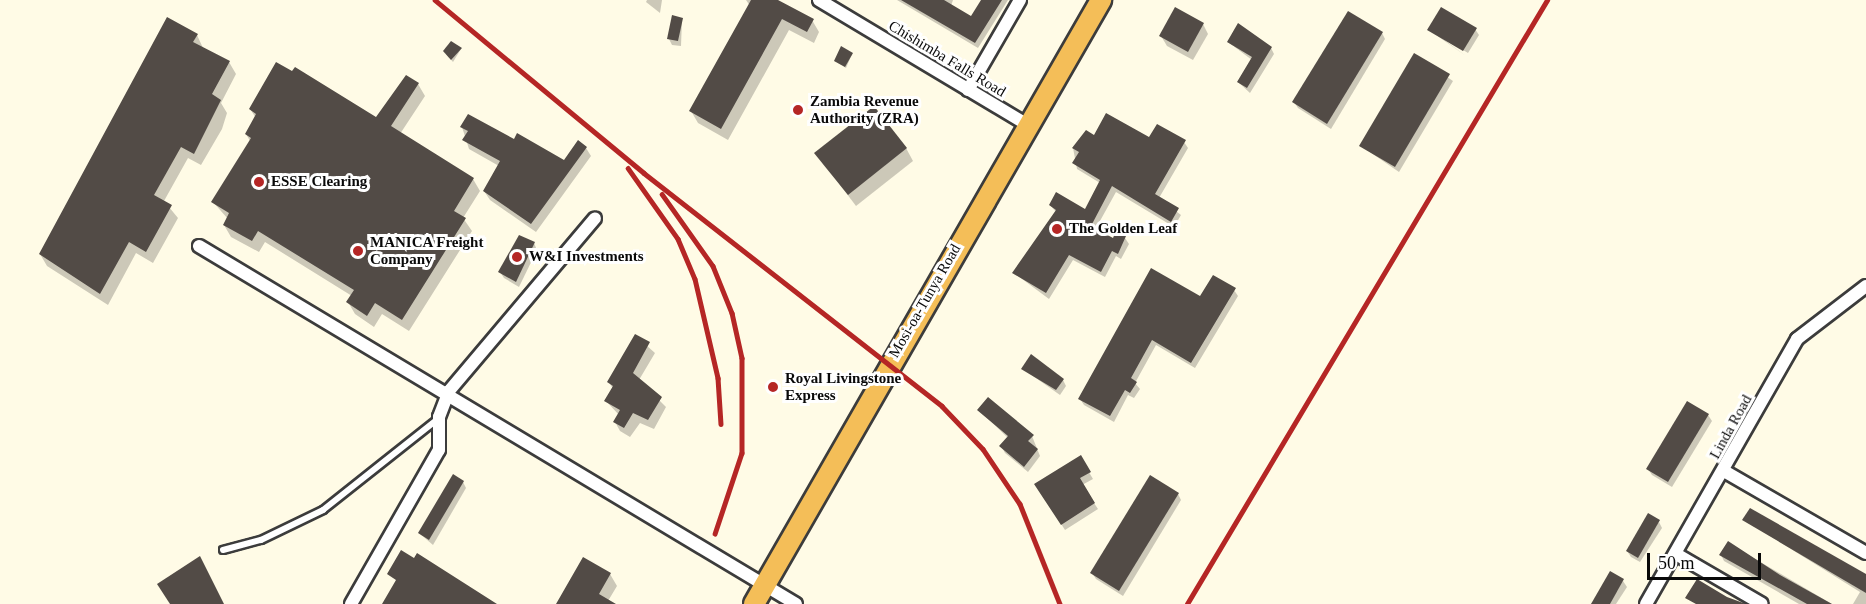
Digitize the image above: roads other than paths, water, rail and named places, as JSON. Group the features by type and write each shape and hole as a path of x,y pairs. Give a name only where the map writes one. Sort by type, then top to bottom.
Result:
{"highway":[{"name":"Mosi-oa-Tunya Road","path":"754,604 1101,0"}],"street":[{"name":"Chishimba Falls Road","path":"819,0 1028,125"},
{"path":"968,90 1020,0"},
{"path":"351,604 439,450 439,417 449,391 594,219"},
{"path":"199,246 449,391 796,604"},
{"name":"Linda Road","path":"1646,604 1724,471 1797,339 1866,286"},
{"path":"1724,471 1866,553"},
{"path":"1676,554 1762,604"}],"lane":[{"path":"223,550 261,540 323,510 439,417"}],"railway":[{"path":"435,0 644,173 942,406 983,449 1020,504 1060,604"},
{"path":"1187,604 1547,0"},
{"path":"628,168 678,239 695,279 718,378 721,424"},
{"path":"662,194 713,266 732,313 742,358 742,453 715,534"}],"place":[{"name":"Zambia Revenue Authority (ZRA)","path":"798,110"},
{"name":"ESSE Clearing","path":"259,182"},
{"name":"The Golden Leaf","path":"1057,229"},
{"name":"MANICA Freight Company","path":"358,251"},
{"name":"W&I Investments","path":"517,257"},
{"name":"Royal Livingstone Express","path":"773,387"}]}
